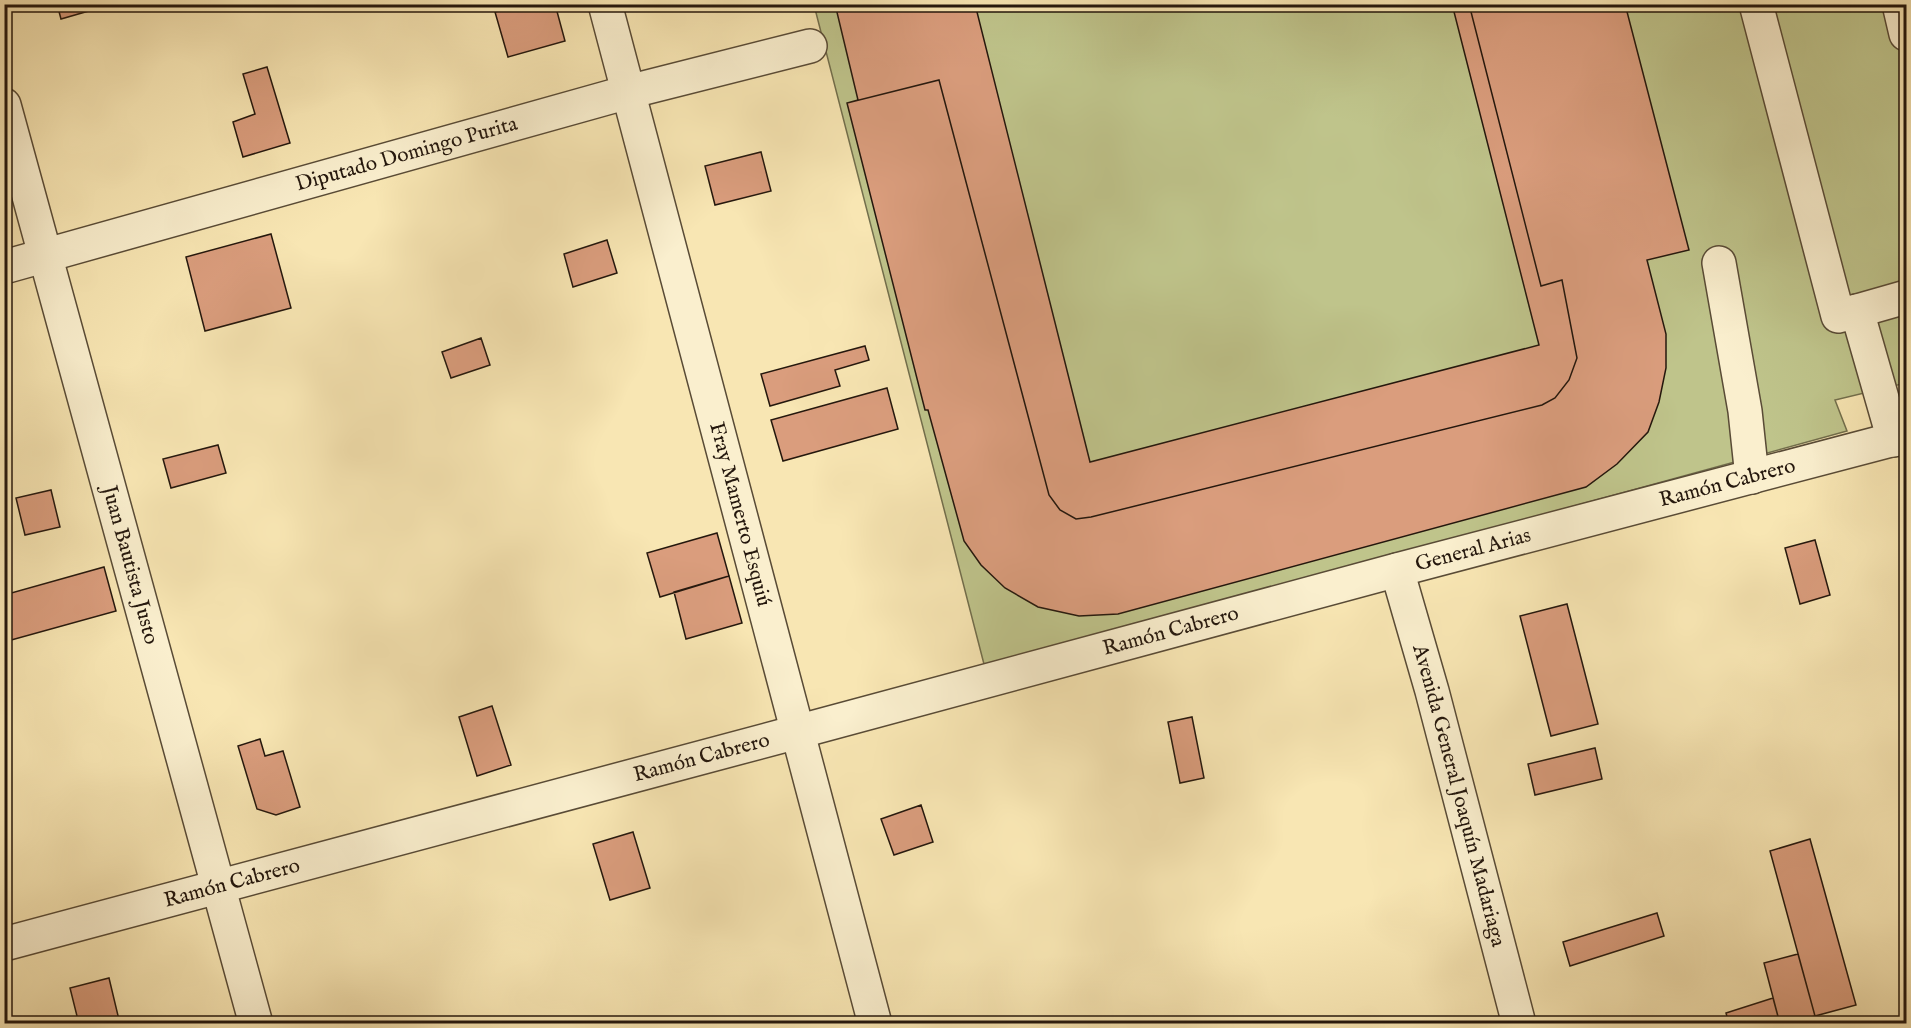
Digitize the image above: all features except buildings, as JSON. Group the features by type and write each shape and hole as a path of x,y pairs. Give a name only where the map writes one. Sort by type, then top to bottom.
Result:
{"street":[{"name":"Fray Mamerto Esquiú","path":"605,4 875,1023"},
{"path":"1899,4 1906,34"},
{"path":"1763,7 1838,316 1906,297"},
{"name":"Diputado Domingo Purita","path":"4,267 628,92 810,46"},
{"name":"Juan Bautista Justo","path":"4,105 256,1023"},
{"path":"1719,263 1745,411 1752,477"},
{"path":"1857,311 1900,438"},
{"name":"Ramón Cabrero","path":"1548,532 1900,438"},
{"name":"General Arias","path":"1397,570 1548,532"},
{"name":"Ramón Cabrero","path":"4,944 1397,570"},
{"name":"Avenida General Joaquín Madariaga","path":"1397,570 1432,690 1519,1023"}],"green space":[{"path":"814,5 1906,5 1906,383 1835,400 1847,431 985,668"}]}
